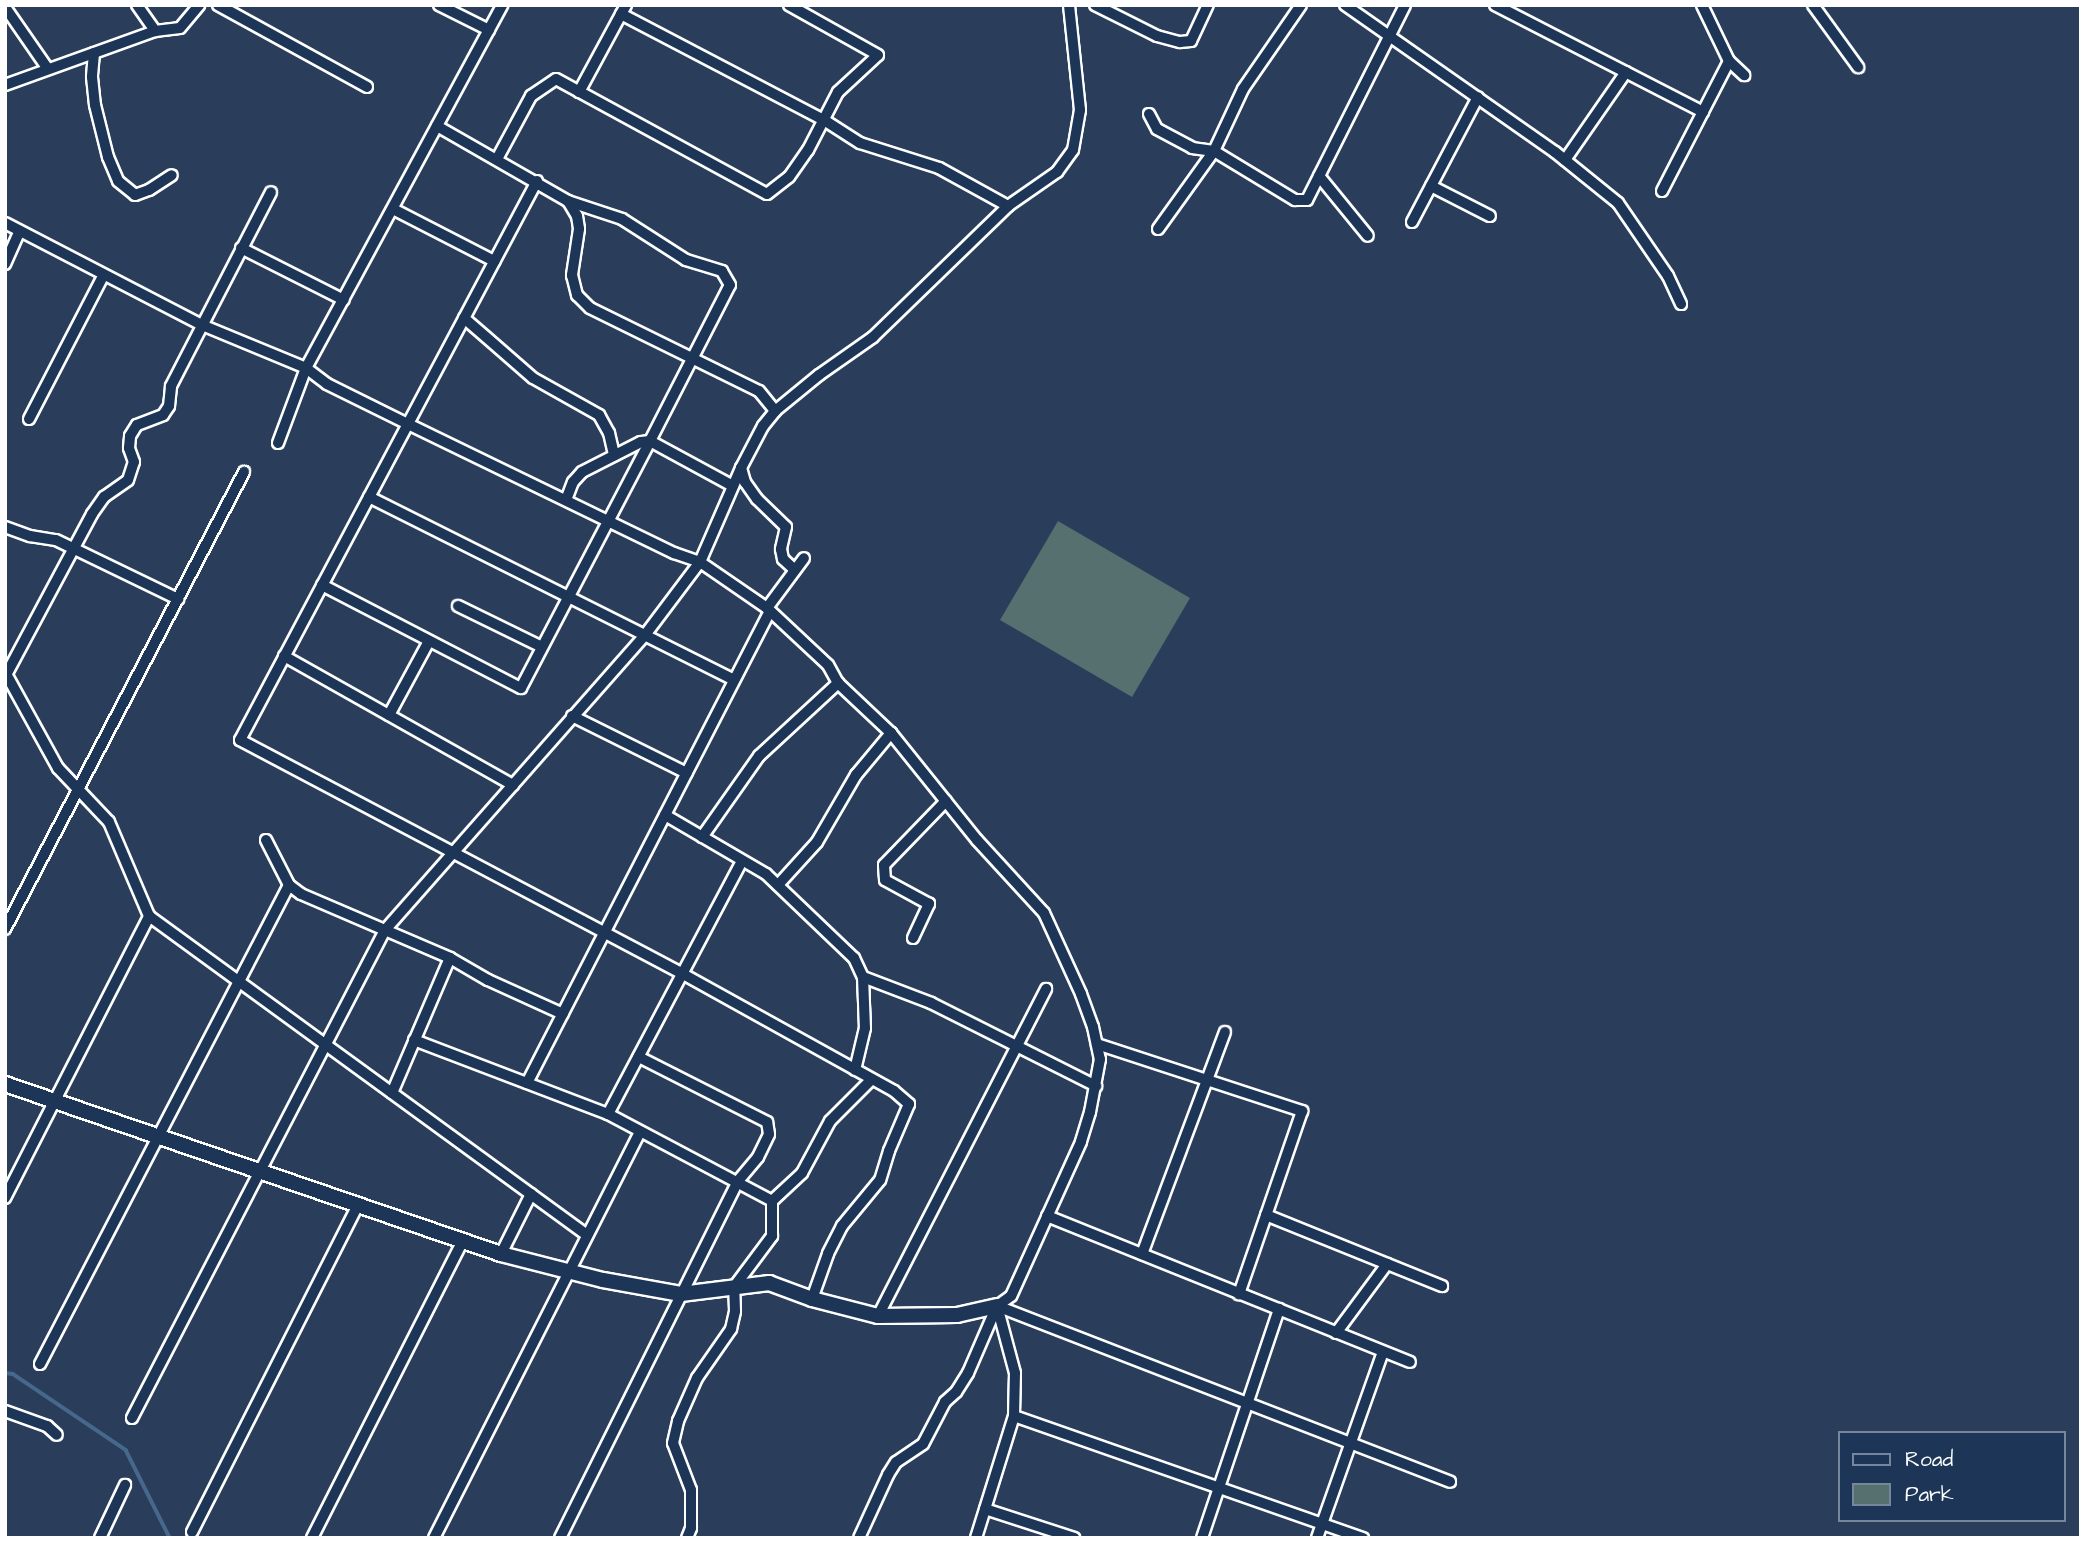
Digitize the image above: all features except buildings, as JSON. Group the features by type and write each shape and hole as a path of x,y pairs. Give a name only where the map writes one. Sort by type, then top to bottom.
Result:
{"street":[{"path":"137,5 155,31"},
{"path":"5,85 155,31 180,28 200,5"},
{"path":"218,5 367,87"},
{"path":"439,5 489,30"},
{"path":"278,443 306,369 502,5"},
{"path":"497,159 531,96 556,79 767,194 789,177 838,92 878,55 789,5"},
{"path":"132,1418 385,930 645,635 700,562 741,468 763,426 775,411 819,375 873,337 1008,206 1057,172 1073,149 1080,110 1070,7 1094,5 1157,36 1180,42 1191,41 1208,5"},
{"path":"1158,229 1214,151 1243,89 1301,5"},
{"path":"1345,5 1565,160 1618,203 1668,276 1681,304"},
{"path":"1149,114 1157,129 1192,148 1214,151 1296,200 1307,200 1405,5"},
{"path":"1495,5 1703,112"},
{"path":"1813,5 1858,67"},
{"path":"5,6 48,69"},
{"path":"1700,7 1729,61 1744,75"},
{"path":"579,92 623,10 824,120 860,144 939,168 1008,206"},
{"path":"94,53 92,77 95,105 108,157 118,181 135,195 149,190 172,175"},
{"path":"1662,191 1729,61"},
{"path":"1565,160 1626,72"},
{"path":"1412,222 1478,97"},
{"path":"322,585 521,688 730,285 727,276 710,266 686,260 622,219 568,201 437,126"},
{"path":"1319,176 1368,236"},
{"path":"537,181 240,740 682,974 872,1079 909,1104 880,1180 842,1226 828,1254 812,1299"},
{"path":"1431,186 1490,216"},
{"path":"271,192 171,386 169,406 163,415 137,425 130,436 129,448 134,462 128,480 104,497 6,675 58,768 109,822 149,916 587,1235"},
{"path":"568,201 577,216 579,229 572,275 577,295 590,308 759,391 775,411"},
{"path":"393,209 494,261"},
{"path":"5,223 202,325 306,369 327,384 408,424 700,562 769,609 828,665 838,683 891,733 946,801 1044,913 1082,993 1100,1059 1097,1086 1081,1142 1011,1296 997,1306 957,1315 878,1316 812,1299 769,1283 681,1294 569,1271 501,1254 5,1084"},
{"path":"5,264 20,231"},
{"path":"240,248 344,300"},
{"path":"29,419 103,276"},
{"path":"464,318 533,378 599,415 609,433 614,455"},
{"path":"566,500 573,482 582,471 650,441 733,486"},
{"path":"741,468 745,482 757,499 786,527 781,549 783,559 795,570"},
{"path":"5,929 244,472"},
{"path":"369,497 734,680"},
{"path":"5,527 30,536 55,540 178,599"},
{"path":"527,1083 769,609 804,558"},
{"path":"458,606 542,647"},
{"path":"389,715 429,640"},
{"path":"284,656 513,785"},
{"path":"702,837 759,756 838,683"},
{"path":"572,716 687,773"},
{"path":"778,885 817,842 856,775 891,733"},
{"path":"913,938 929,904 884,880 884,865 946,801"},
{"path":"665,815 778,885 854,958 863,977 865,1028 855,1070"},
{"path":"266,840 289,885 301,894 450,957 488,980 563,1014"},
{"path":"608,1114 743,861"},
{"path":"40,1364 289,885"},
{"path":"5,1198 149,916"},
{"path":"392,1093 450,957"},
{"path":"863,977 931,1003 1097,1086"},
{"path":"878,1316 1046,989"},
{"path":"1142,1254 1225,1032"},
{"path":"414,1040 608,1114 772,1201"},
{"path":"1097,1044 1302,1111 1239,1294"},
{"path":"560,1538 738,1181 758,1157 769,1134 767,1122 639,1057"},
{"path":"687,1538 691,1528 691,1490 673,1443 674,1432 697,1378 731,1329 735,1311 734,1287 772,1236 772,1201 802,1173 830,1121 872,1079"},
{"path":"434,1538 640,1132"},
{"path":"501,1254 531,1194"},
{"path":"192,1532 358,1205"},
{"path":"1266,1215 1442,1286"},
{"path":"1047,1216 1410,1362"},
{"path":"312,1538 463,1241"},
{"path":"1336,1333 1387,1264"},
{"path":"997,1306 1450,1482"},
{"path":"976,1538 1014,1416 1015,1373 997,1306"},
{"path":"859,1538 896,1462 923,1444 946,1402 956,1392 997,1306"},
{"path":"1202,1538 1279,1310"},
{"path":"1317,1538 1383,1352"},
{"path":"5,1411 47,1426 57,1435"},
{"path":"1014,1416 1363,1538"},
{"path":"100,1538 125,1485"},
{"path":"985,1509 1074,1538"}],"green space":[{"path":"1058,521 1190,598 1132,697 1000,620"}],"waterway":[{"path":"5,1373 13,1374 126,1450 170,1538"}]}
